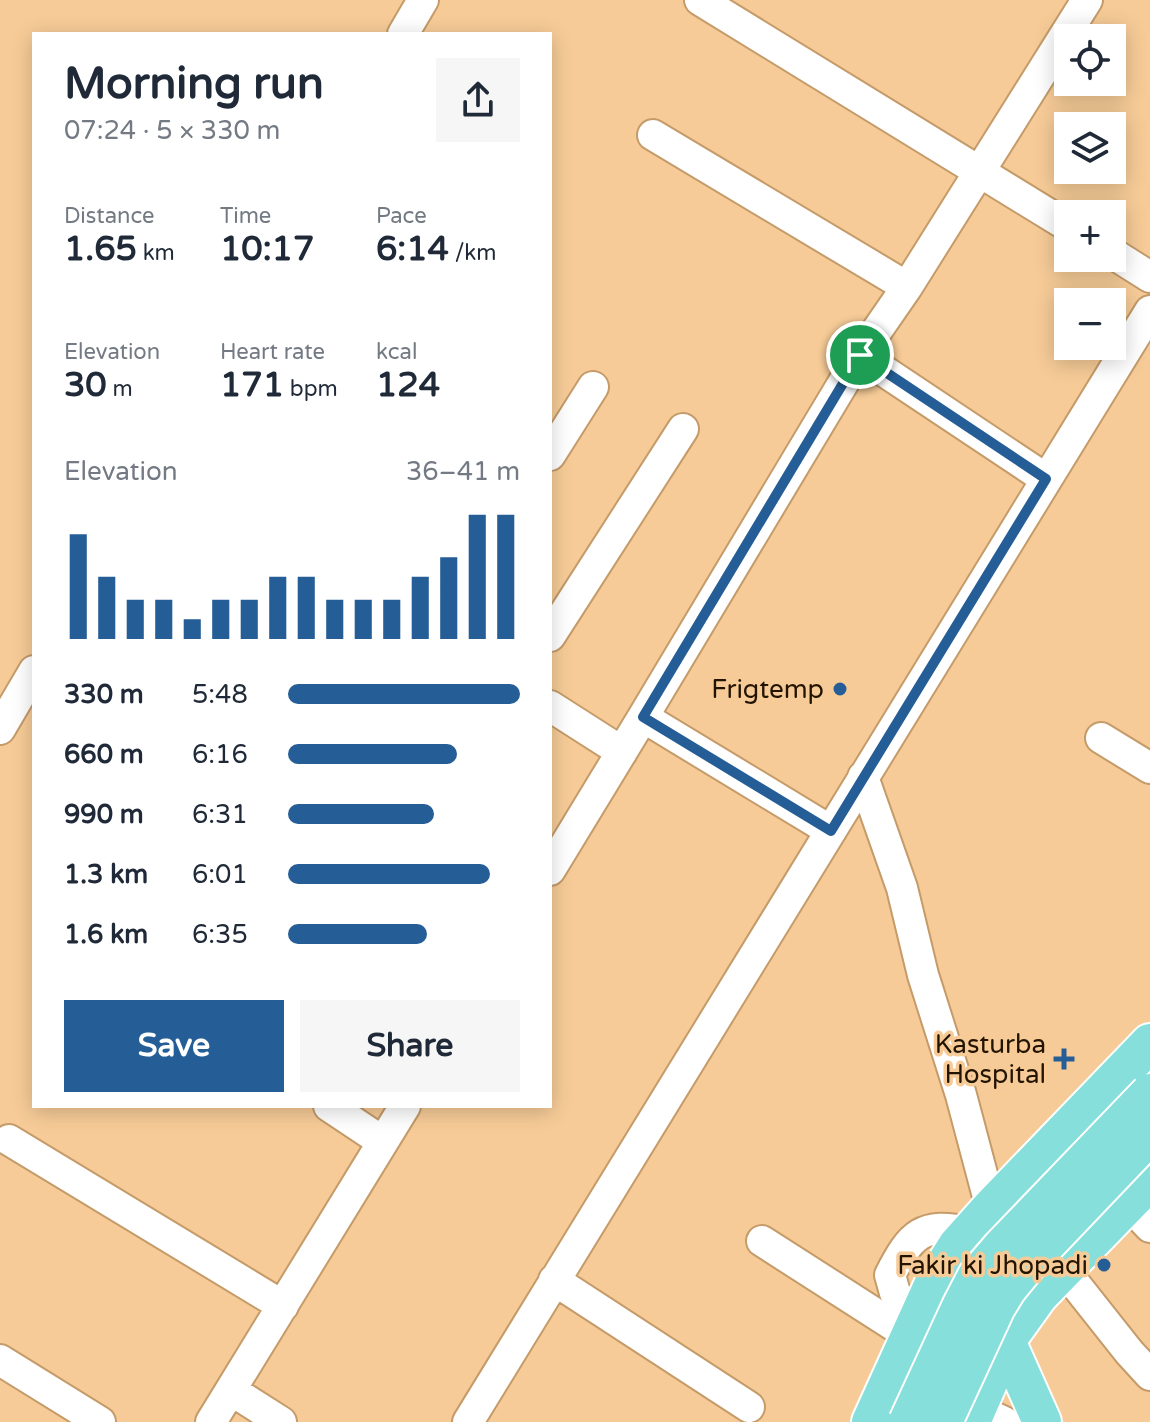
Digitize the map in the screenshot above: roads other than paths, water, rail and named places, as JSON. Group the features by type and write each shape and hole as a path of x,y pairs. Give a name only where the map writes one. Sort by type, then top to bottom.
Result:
{"main road":[{"path":"888,1405 915,1327 935,1281 957,1246 1150,1043"},
{"path":"888,1405 961,1307 977,1276 1150,1093"},
{"path":"974,1419 996,1307 1007,1289 1150,1135"},
{"path":"974,1419 1006,1341 1039,1295 1143,1204"},
{"path":"1006,1341 1042,1422"}],"street":[{"path":"404,32 423,0"},
{"path":"700,0 1054,217"},
{"path":"552,867 860,355 907,287 1087,0"},
{"path":"653,135 907,287"},
{"path":"1126,262 1150,277"},
{"path":"468,1422 1046,479 1138,356 1150,311"},
{"path":"860,355 1046,479"},
{"path":"552,452 593,387"},
{"path":"552,633 683,429"},
{"path":"0,729 26,704 32,679"},
{"path":"552,707 622,752"},
{"path":"643,717 831,831"},
{"path":"1101,738 1150,768"},
{"path":"863,777 902,888 923,975 961,1095 980,1220"},
{"path":"332,1108 383,1142"},
{"path":"211,1422 404,1108"},
{"path":"9,1140 283,1306"},
{"path":"762,1241 915,1327"},
{"path":"1064,1270 1150,1375"},
{"path":"554,1280 749,1407"},
{"path":"0,1360 100,1422"},
{"path":"231,1390 281,1422"},
{"path":"888,1405 974,1419"},
{"path":"888,1405 926,1422"}],"place":[{"name":"Frigtemp","path":"840,689"},
{"name":"Kasturba Hospital","path":"1064,1059"},
{"name":"Fakir ki Jhopadi","path":"1104,1265"}]}
